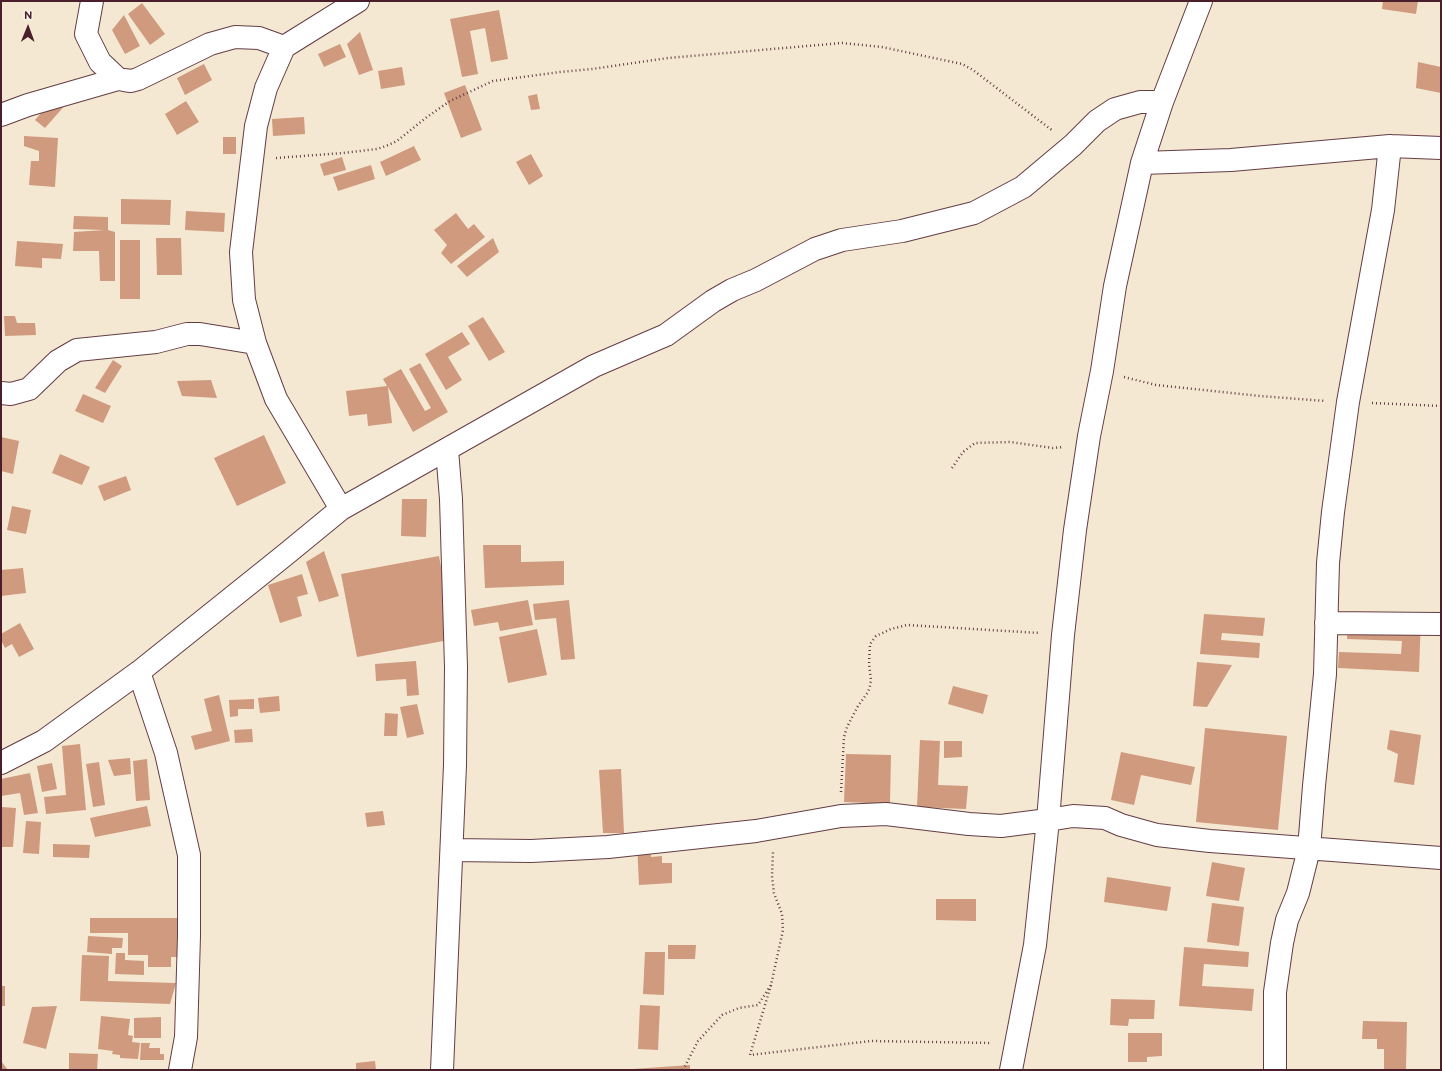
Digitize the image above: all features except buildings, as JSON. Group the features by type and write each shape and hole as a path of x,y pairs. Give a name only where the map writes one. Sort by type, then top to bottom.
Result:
{"street":[{"path":"92,1 86,34 100,62 118,78 131,81 138,79 210,44 235,37 259,38 284,47"},
{"path":"340,509 276,399 255,343 244,300 241,252 256,126 266,88 284,47 358,1"},
{"path":"1011,1070 1035,945 1048,820 1063,635 1075,530 1089,436 1102,371 1115,286 1142,162 1162,102 1201,1"},
{"path":"1,116 28,105 118,78"},
{"path":"1,763 44,740 138,672 285,555 340,509 594,366 666,335 713,301 732,290 756,280 815,249 842,240 902,231 974,213 1022,187 1072,146 1097,121 1116,109 1140,102 1162,102"},
{"path":"1142,162 1231,160 1390,146 1441,148"},
{"path":"1275,1070 1275,992 1282,942 1287,920 1298,893 1309,849 1325,674 1328,563 1332,519 1348,402 1383,210 1390,146"},
{"path":"1,392 11,394 29,389 58,361 77,350 156,342 187,334 200,334 255,343"},
{"path":"442,1070 455,765 456,667 451,499 447,450"},
{"path":"1326,623 1441,624"},
{"path":"138,672 166,753 189,854 189,936 186,1036 180,1070"},
{"path":"452,850 531,851 608,847 756,831 840,816 886,814 969,824 1001,826 1073,816 1105,818 1121,825 1157,835 1210,841 1441,858"}],"path":[{"path":"252,160 377,149 397,141 450,101 493,81 668,58 842,43 882,47 962,64 973,70 1072,146"},
{"path":"1102,371 1129,379 1156,384 1312,401 1441,406"},
{"path":"952,468 963,452 975,443 1010,442 1059,448 1089,436"},
{"path":"840,816 844,737 854,713 868,692 870,686 870,644 876,636 891,629 907,625 1063,635"},
{"path":"789,825 778,834 774,840 772,853 772,876 774,893 782,914 783,930 771,985 750,1055 871,1041 1016,1043"},
{"path":"683,1070 698,1041 722,1015 739,1008 758,1005 771,985"}]}
